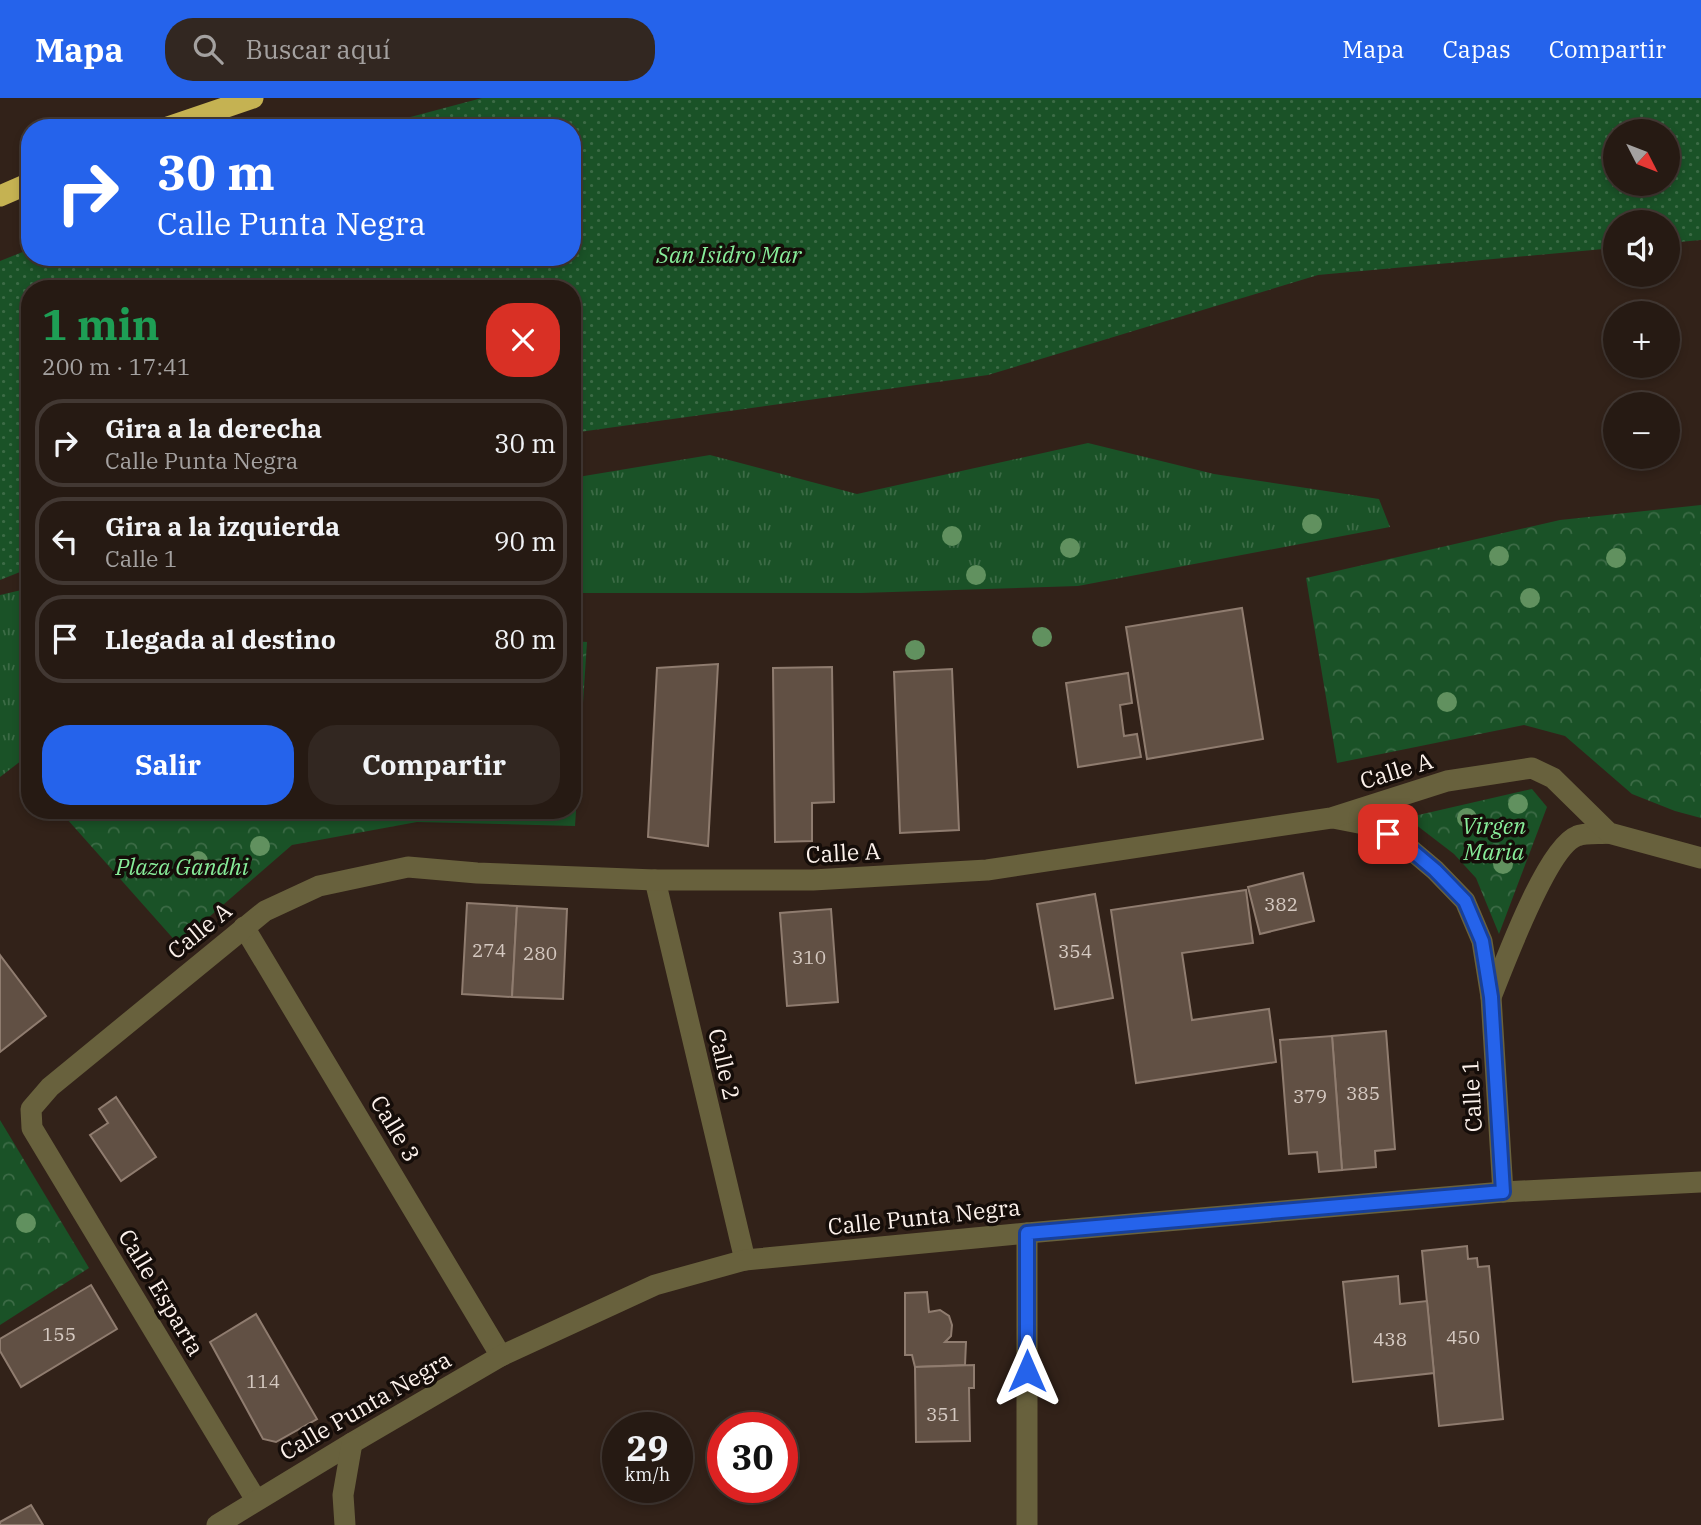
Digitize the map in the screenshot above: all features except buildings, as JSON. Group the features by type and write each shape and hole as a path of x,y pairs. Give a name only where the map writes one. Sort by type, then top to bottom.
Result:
{"highway":[{"path":"191,119 253,98"},
{"path":"0,196 21,187"}],"street":[{"name":"Calle A","path":"31,1109 50,1087 265,911 319,886 408,867 477,873 655,880 813,880 987,870 1331,818 1447,781 1532,768 1553,778 1609,833 1701,858"},
{"name":"Calle 1","path":"1331,818 1374,826 1403,843 1435,870 1465,901 1482,941 1491,997 1503,1192"},
{"name":"Calle 1","path":"1491,997 1532,898 1558,852 1576,836 1609,833"},
{"name":"Calle 2","path":"655,880 745,1260"},
{"name":"Calle 3","path":"244,927 501,1356"},
{"name":"Calle Esparta","path":"31,1109 32,1128 256,1500"},
{"name":"Calle Punta Negra","path":"217,1525 501,1356 655,1284 745,1260 1503,1192 1701,1182"},
{"path":"1027,1233 1027,1525"},
{"path":"345,1525 343,1495 352,1443"}],"green space":[{"name":"San Isidro Mar","path":"482,98 1701,98 1701,240 1680,242 1680,210 1603,210 1603,249 1318,275 988,375 581,432 581,280 21,280 21,572 0,580 0,261 21,253 21,266 581,266 581,119 403,119"},
{"path":"1088,443 1214,474 1379,499 1390,527 1078,586 861,593 581,593 581,476 710,455 857,494"},
{"path":"1701,505 1701,818 1632,794 1565,736 1524,725 1337,763 1306,578 1560,520"},
{"path":"21,590 21,761 0,777 0,595"},
{"name":"Plaza Gandhi","path":"581,642 587,642 581,734"},
{"name":"Virgen Maria","path":"1532,789 1547,807 1499,934 1476,878 1454,854 1411,821 1414,816"},
{"name":"Plaza Gandhi","path":"67,819 575,819 575,826 417,822 292,845 178,944"},
{"path":"0,1120 89,1268 0,1325"}],"route":[{"path":"1027,1371 1027,1233 1503,1192 1491,997 1482,941 1465,901 1435,870 1388,834"}]}
